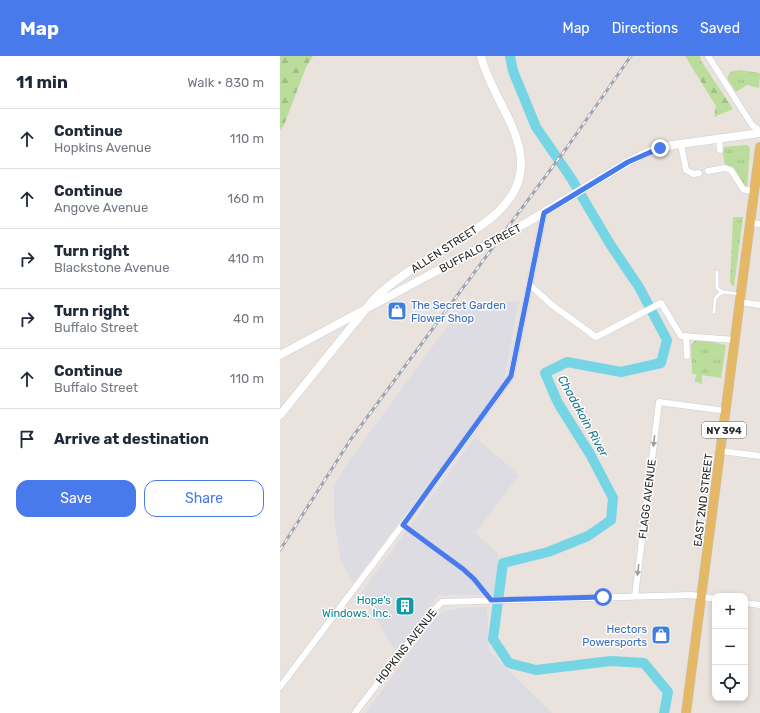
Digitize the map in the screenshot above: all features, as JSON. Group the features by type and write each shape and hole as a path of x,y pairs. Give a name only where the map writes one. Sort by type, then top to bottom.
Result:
{"main road":[{"name":"EAST 2ND STREET","path":"686,713 736,340 750,223 756,196 760,147"}],"street":[{"name":"ALLEN STREET","path":"280,415 364,310 392,282 486,222 506,204 518,183 521,162 517,141 486,72 481,56"},
{"path":"708,56 752,125 760,132"},
{"path":"699,173 693,174 686,170 681,144 760,132"},
{"path":"719,139 720,150"},
{"name":"BUFFALO STREET","path":"280,355 544,213 628,162 652,150 681,144"},
{"path":"708,171 725,168 731,170 744,190 756,196"},
{"path":"280,687 403,525 511,376 544,213"},
{"path":"750,223 760,224"},
{"path":"392,282 394,291 399,292"},
{"path":"530,285 552,305 596,337 661,303 681,336 736,340"},
{"path":"740,298 760,305"},
{"path":"686,336 687,356"},
{"name":"FLAGG AVENUE","path":"635,596 658,402 726,411"},
{"path":"721,451 760,456"},
{"path":"635,596 692,595 712,599"},
{"name":"HOPKINS AVENUE","path":"354,713 438,605 442,602 635,596"},
{"path":"748,603 760,605"}],"lane":[{"path":"717,272 718,288 740,298"},
{"path":"714,312 716,296 721,292 724,292"},
{"path":"403,525 463,569 474,579 492,600"}],"shaded area":[{"path":"519,301 503,385 353,583 341,561 334,518 334,487 346,465 462,306"},
{"path":"475,437 519,475 475,533 498,553 498,595 438,595 397,654 361,593"},
{"path":"487,607 489,651 552,713 366,713 427,628 442,612 460,608"}],"green space":[{"path":"280,56 313,56 306,67 284,125 280,130"},
{"path":"685,56 700,56 701,61 733,109 714,117 716,106"},
{"path":"739,70 760,73 759,88 747,85 736,92 727,78 730,72"},
{"path":"747,145 750,148 747,188 733,169 725,166 722,147"},
{"path":"733,217 743,217 734,287 730,283"},
{"path":"698,339 726,345 721,378 702,375 702,384 695,381 696,374 692,374 691,344"}],"waterway":[{"name":"Chadakoin River","path":"510,56 513,71 536,127 571,178 610,244 639,287 667,340 661,363 621,372 567,362 545,373 558,403 590,454 613,498 611,520 588,536 548,552 503,563 493,639 509,663 536,670 611,661 644,663 668,692 664,713"}],"railway":[{"path":"280,550 351,439 568,146 631,56"}],"place":[{"name":"The Secret Garden Flower Shop","path":"397,311"},
{"name":"Hope's Windows, Inc.","path":"405,606"},
{"name":"Hectors Powersports","path":"661,635"}],"route":[{"path":"603,597 491,600 474,579 463,569 403,525 504,388 511,376 544,213 628,162 652,150 660,148"}]}
